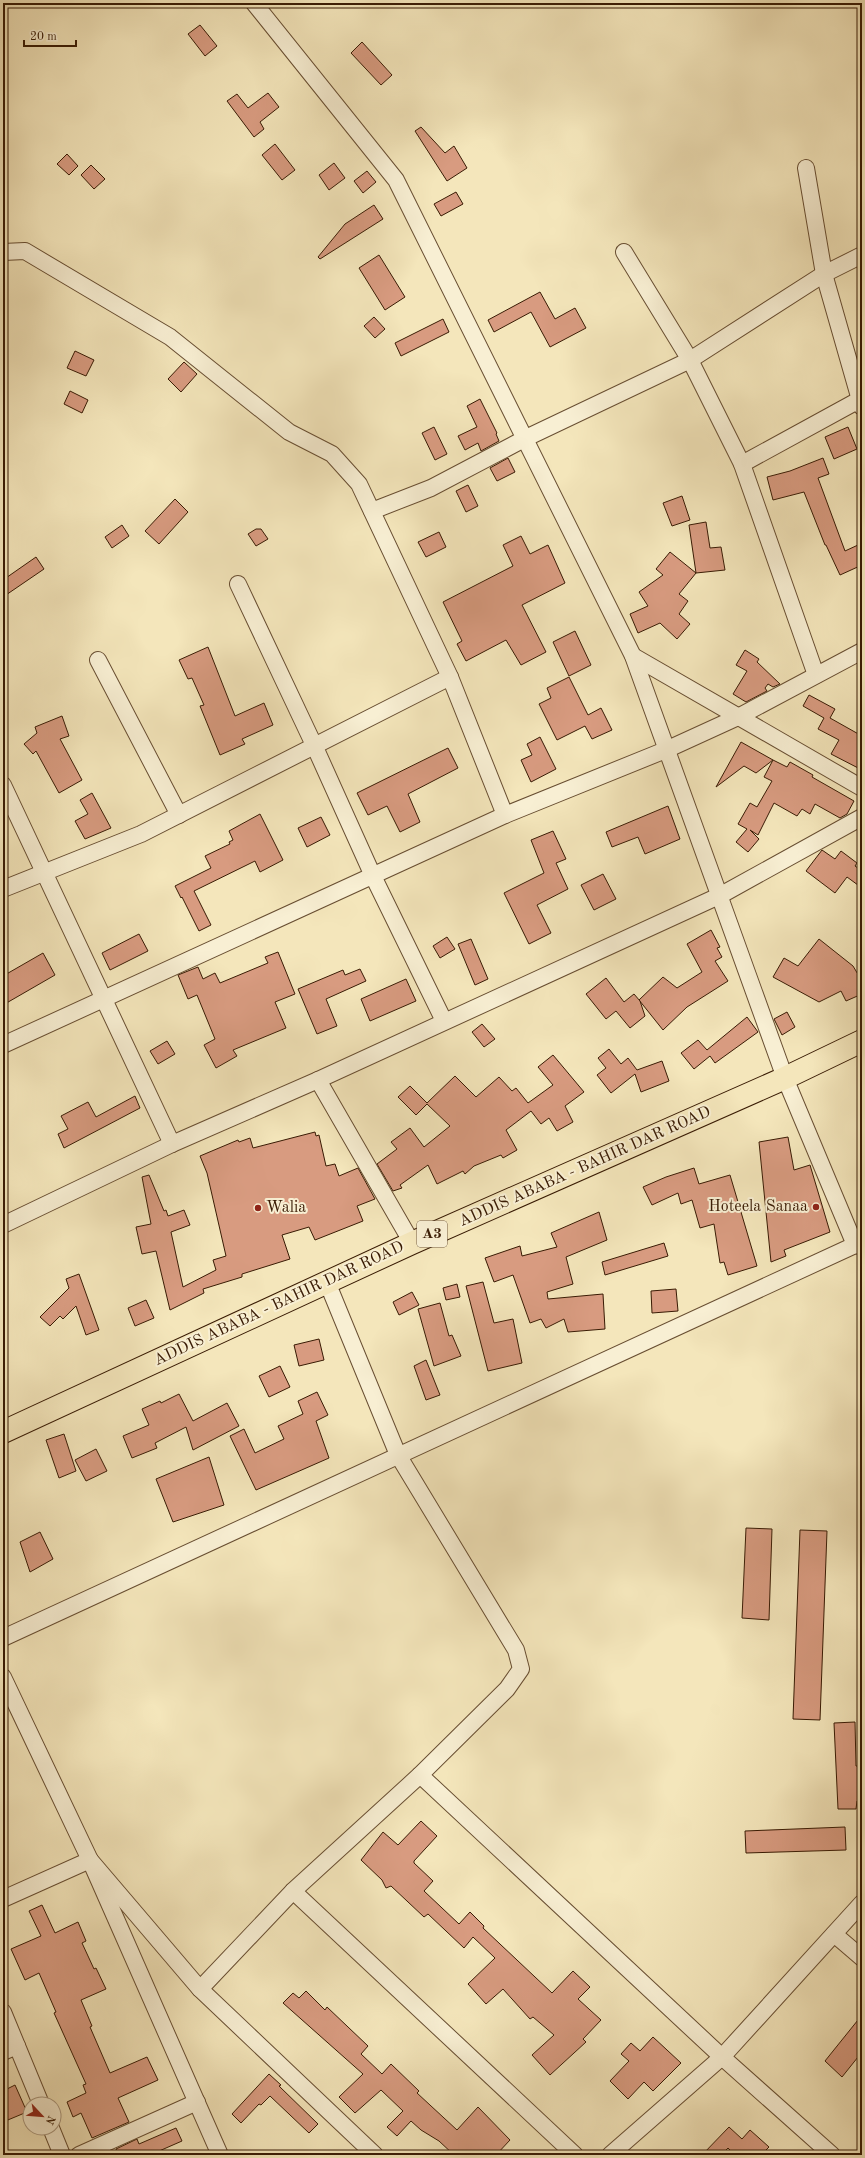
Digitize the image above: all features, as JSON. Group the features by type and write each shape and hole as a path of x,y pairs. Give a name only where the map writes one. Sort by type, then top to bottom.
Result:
{"highway":[{"name":"ADDIS ABABA - BAHIR DAR ROAD","path":"3,1432 412,1243 785,1078 862,1041"}],"street":[{"path":"3,1638 398,1455 858,1245 785,1078 668,749 633,656 526,438 396,180 254,3"},
{"path":"742,464 860,404 824,274 806,168"},
{"path":"3,252 25,251 170,336 289,432 332,454 359,484 450,677 504,815"},
{"path":"624,252 690,360 742,464 816,675"},
{"path":"372,511 431,488 526,438 690,360 824,274 862,255"},
{"path":"238,584 314,745 373,876 444,1021"},
{"path":"3,1045 105,1000 504,815 668,749 738,717 862,651"},
{"path":"633,656 862,788"},
{"path":"98,660 179,815"},
{"path":"3,889 141,834 450,677"},
{"path":"3,785 172,1144"},
{"path":"3,1225 172,1144 318,1080 720,895 862,817"},
{"path":"318,1080 412,1243"},
{"path":"200,1989 293,1891 420,1775 507,1689 522,1669 516,1650 398,1455 327,1282"},
{"path":"3,1677 90,1860 220,2155"},
{"path":"420,1775 722,2057 832,2155"},
{"path":"3,1899 90,1860"},
{"path":"90,1860 200,1989 374,2155"},
{"path":"293,1891 575,2155"},
{"path":"610,2155 722,2057 862,1903"},
{"path":"834,1934 862,1958"},
{"path":"3,2012 10,2049 36,2096"},
{"path":"80,2155 197,2102"},
{"path":"54,2136 62,2155"}],"building":[{"path":"200,25 217,46 205,56 188,34"},
{"path":"362,42 392,75 381,85 351,53"},
{"path":"268,93 279,107 260,122 264,129 254,137 227,101 237,94 248,108"},
{"path":"421,127 445,153 454,146 467,168 447,181 415,131"},
{"path":"275,144 295,170 282,180 262,155"},
{"path":"67,154 78,166 69,175 57,164"},
{"path":"334,163 345,178 329,190 319,175"},
{"path":"91,165 105,179 94,189 81,175"},
{"path":"367,171 376,182 363,193 354,181"},
{"path":"456,192 463,204 441,216 434,204"},
{"path":"374,205 383,219 320,259 318,257 345,224"},
{"path":"379,255 405,297 385,310 359,268"},
{"path":"540,292 555,319 575,308 586,328 550,347 531,312 494,332 488,320"},
{"path":"374,317 385,329 375,338 364,326"},
{"path":"443,319 449,332 401,356 395,343"},
{"path":"75,351 94,360 86,376 67,368"},
{"path":"184,362 197,374 181,392 168,379"},
{"path":"70,391 88,400 82,413 64,404"},
{"path":"480,399 497,433 496,434 499,441 481,451 478,443 465,450 458,436 477,427 467,406"},
{"path":"434,427 447,454 435,460 422,433"},
{"path":"848,427 857,449 834,459 825,437"},
{"path":"508,458 515,472 497,481 490,468"},
{"path":"823,458 829,474 818,478 845,551 858,545 862,555 862,565 840,575 825,545 804,492 773,500 767,477 790,471"},
{"path":"468,485 478,506 466,512 456,491"},
{"path":"682,496 690,520 672,526 663,503"},
{"path":"175,499 188,512 159,544 145,531"},
{"path":"706,522 710,548 721,547 725,570 696,573 689,525"},
{"path":"122,525 129,536 112,548 105,537"},
{"path":"256,529 261,529 268,539 256,546 248,534"},
{"path":"439,532 446,547 426,557 418,542"},
{"path":"521,536 530,554 548,545 565,583 522,605 546,652 521,665 506,640 466,661 457,644 462,641 443,602 513,566 503,545"},
{"path":"670,552 696,573 679,594 688,601 679,614 690,624 677,639 660,623 638,633 630,614 648,606 639,592 663,575 656,569"},
{"path":"36,557 44,569 3,597 3,580"},
{"path":"575,631 591,665 569,676 553,642"},
{"path":"208,647 235,716 264,703 273,725 242,739 245,744 220,755 200,706 204,705 192,678 188,679 179,660"},
{"path":"745,650 759,659 757,662 780,684 773,687 768,684 765,688 767,691 746,702 733,694 747,671 736,665"},
{"path":"569,677 588,715 601,708 612,730 592,739 585,726 557,740 539,704 551,698 547,688"},
{"path":"809,695 835,709 830,718 862,736 862,770 831,754 839,740 818,729 824,718 803,706"},
{"path":"62,716 69,736 60,739 82,780 59,793 36,751 33,754 24,744 37,733 35,727"},
{"path":"540,737 556,769 531,782 521,760 532,755 527,744"},
{"path":"741,742 773,760 756,773 744,766 716,787"},
{"path":"448,748 458,768 408,794 420,822 400,832 387,806 368,815 357,793"},
{"path":"773,760 787,767 790,762 813,775 812,777 854,801 847,814 840,818 815,804 810,814 802,809 797,816 774,803 758,835 750,830 759,839 748,852 736,842 747,829 738,824 750,803 757,807 772,781 764,777"},
{"path":"92,793 111,828 85,839 75,821 88,814 80,800"},
{"path":"668,806 680,839 645,854 638,837 612,847 606,832"},
{"path":"260,814 283,860 260,872 255,861 194,891 211,925 199,931 175,886 211,868 205,856 230,844 229,842 233,840 229,831"},
{"path":"321,817 330,835 307,847 298,828"},
{"path":"553,831 566,859 556,863 568,889 537,905 551,933 529,944 504,893 544,873 531,840"},
{"path":"822,850 835,859 841,851 857,863 855,866 862,871 862,888 847,877 835,893 806,871"},
{"path":"603,874 616,899 594,910 581,885"},
{"path":"711,930 720,947 717,948 722,957 715,961 728,981 687,1007 663,1030 639,1000 663,977 677,988 702,972 687,944"},
{"path":"139,934 148,951 110,970 102,953"},
{"path":"447,937 455,949 440,958 433,946"},
{"path":"471,939 488,979 475,985 458,944"},
{"path":"819,939 853,966 862,981 862,994 846,1001 841,991 819,1002 773,977 784,958 798,966"},
{"path":"278,952 295,994 275,1002 286,1028 233,1050 237,1056 216,1068 204,1045 215,1039 197,995 188,999 178,975 198,967 203,979 215,973 220,983 268,963 265,957"},
{"path":"43,953 55,975 3,1005 3,976"},
{"path":"360,969 366,981 326,999 337,1026 317,1034 298,989 343,970 345,975"},
{"path":"606,978 624,1002 634,994 640,1001 645,1016 630,1028 616,1011 606,1019 586,994"},
{"path":"406,979 416,1001 370,1021 361,999"},
{"path":"787,1012 795,1027 782,1035 774,1019"},
{"path":"747,1017 758,1032 715,1063 710,1056 694,1069 681,1053 698,1040 707,1050"},
{"path":"482,1024 495,1039 484,1047 472,1032"},
{"path":"167,1041 175,1054 158,1064 150,1051"},
{"path":"609,1049 621,1064 628,1058 637,1070 662,1061 669,1081 641,1092 635,1074 611,1093 597,1075 606,1068 598,1058"},
{"path":"553,1055 584,1092 565,1106 573,1122 557,1131 549,1118 541,1124 531,1111 506,1130 517,1150 503,1158 501,1155 474,1166 465,1174 463,1171 437,1184 428,1165 400,1185 402,1188 393,1191 377,1164 397,1149 391,1142 410,1128 424,1147 450,1126 427,1104 416,1115 398,1097 410,1086 427,1103 455,1076 476,1097 499,1077 512,1091 516,1088 528,1103 553,1085 538,1067"},
{"path":"135,1096 140,1108 64,1148 58,1134 68,1129 61,1116 88,1102 96,1117"},
{"path":"315,1132 316,1136 319,1135 326,1166 335,1164 339,1176 358,1168 375,1199 357,1206 363,1221 315,1240 309,1227 282,1235 290,1259 242,1274 242,1277 203,1289 204,1293 170,1310 156,1251 142,1254 136,1227 151,1224 142,1177 149,1175 164,1211 166,1210 168,1216 184,1210 190,1225 171,1232 183,1287 216,1270 213,1260 226,1256 207,1173 200,1156 238,1140 239,1142 250,1138 253,1148"},
{"name":"Hoteela Sanaa","path":"788,1137 794,1170 810,1165 830,1232 784,1250 786,1256 771,1262 759,1142"},
{"path":"694,1168 699,1184 730,1175 757,1266 728,1275 724,1262 720,1263 714,1224 700,1228 692,1200 681,1204 678,1193 652,1205 643,1187 666,1177"},
{"path":"599,1212 607,1240 566,1257 573,1284 547,1292 548,1299 603,1294 605,1329 568,1332 564,1319 546,1328 541,1319 530,1323 513,1275 494,1282 485,1258 520,1246 522,1256 557,1247 551,1233"},
{"path":"664,1243 668,1256 605,1275 602,1262"},
{"path":"79,1274 99,1330 86,1335 76,1306 63,1319 60,1316 50,1326 40,1317 69,1288 66,1279"},
{"path":"483,1282 494,1323 513,1319 522,1363 488,1371 466,1286"},
{"path":"457,1284 460,1297 446,1300 443,1288"},
{"path":"676,1289 678,1311 652,1313 651,1291"},
{"path":"412,1292 419,1305 399,1315 393,1302"},
{"path":"146,1300 154,1318 135,1326 128,1308"},
{"path":"440,1303 449,1336 452,1335 461,1356 434,1366 418,1309"},
{"path":"319,1339 324,1360 299,1366 294,1345"},
{"path":"426,1360 440,1395 426,1400 414,1366"},
{"path":"280,1366 290,1387 269,1397 259,1376"},
{"path":"317,1392 328,1415 316,1421 329,1458 256,1490 230,1436 244,1429 255,1453 284,1439 278,1426 303,1414 298,1401"},
{"path":"179,1394 193,1421 227,1403 239,1426 193,1450 186,1427 155,1443 157,1448 132,1458 123,1436 149,1425 142,1409 160,1401 161,1403"},
{"path":"64,1434 76,1471 59,1478 46,1440"},
{"path":"96,1449 107,1471 86,1481 75,1460"},
{"path":"209,1457 224,1505 173,1522 156,1479"},
{"path":"746,1528 772,1529 769,1620 742,1618"},
{"path":"800,1530 827,1531 820,1720 793,1719"},
{"path":"40,1532 53,1559 30,1572 20,1542"},
{"path":"855,1722 856,1766 862,1766 862,1800 857,1801 856,1809 838,1809 834,1723"},
{"path":"421,1821 437,1836 414,1861 414,1863 433,1881 424,1891 459,1924 470,1912 484,1926 483,1928 552,1993 573,1971 590,1987 578,1999 601,2020 583,2039 586,2042 550,2075 532,2055 554,2035 533,2017 530,2019 503,1989 486,2004 468,1984 495,1958 473,1937 464,1948 428,1914 424,1917 391,1886 386,1888 382,1880 361,1860 383,1832 398,1845"},
{"path":"845,1827 846,1850 746,1853 745,1831"},
{"path":"42,1905 55,1933 78,1922 86,1941 82,1943 94,1969 96,1968 106,1989 81,2000 92,2026 90,2027 110,2073 147,2057 158,2080 118,2098 129,2122 92,2138 81,2113 73,2117 67,2102 86,2093 83,2085 86,2084 54,2013 56,2012 39,1973 25,1980 11,1949 41,1936 29,1911"},
{"path":"306,1991 325,2010 327,2007 368,2046 361,2054 382,2074 391,2064 419,2091 417,2093 457,2130 478,2107 510,2140 496,2155 454,2155 439,2141 421,2130 411,2121 397,2136 387,2127 403,2111 381,2090 355,2113 339,2097 363,2074 283,2003 293,1993 299,1998"},
{"path":"862,2015 862,2052 842,2077 825,2061"},
{"path":"653,2037 681,2063 653,2091 644,2082 628,2099 610,2081 629,2061 621,2054 631,2043 640,2051"},
{"path":"269,2074 281,2085 279,2086 318,2124 309,2133 270,2096 261,2105 259,2104 241,2123 232,2114"},
{"path":"15,2085 22,2101 22,2114 3,2122 3,2091"},
{"path":"729,2127 742,2139 750,2130 769,2147 761,2155 728,2155 731,2151 728,2148 721,2155 702,2155"},
{"path":"176,2128 182,2141 150,2155 116,2155 118,2154 116,2149 137,2139 139,2144"}],"place":[{"name":"Hoteela Sanaa","path":"816,1207"},
{"name":"Walia","path":"258,1208"}]}
